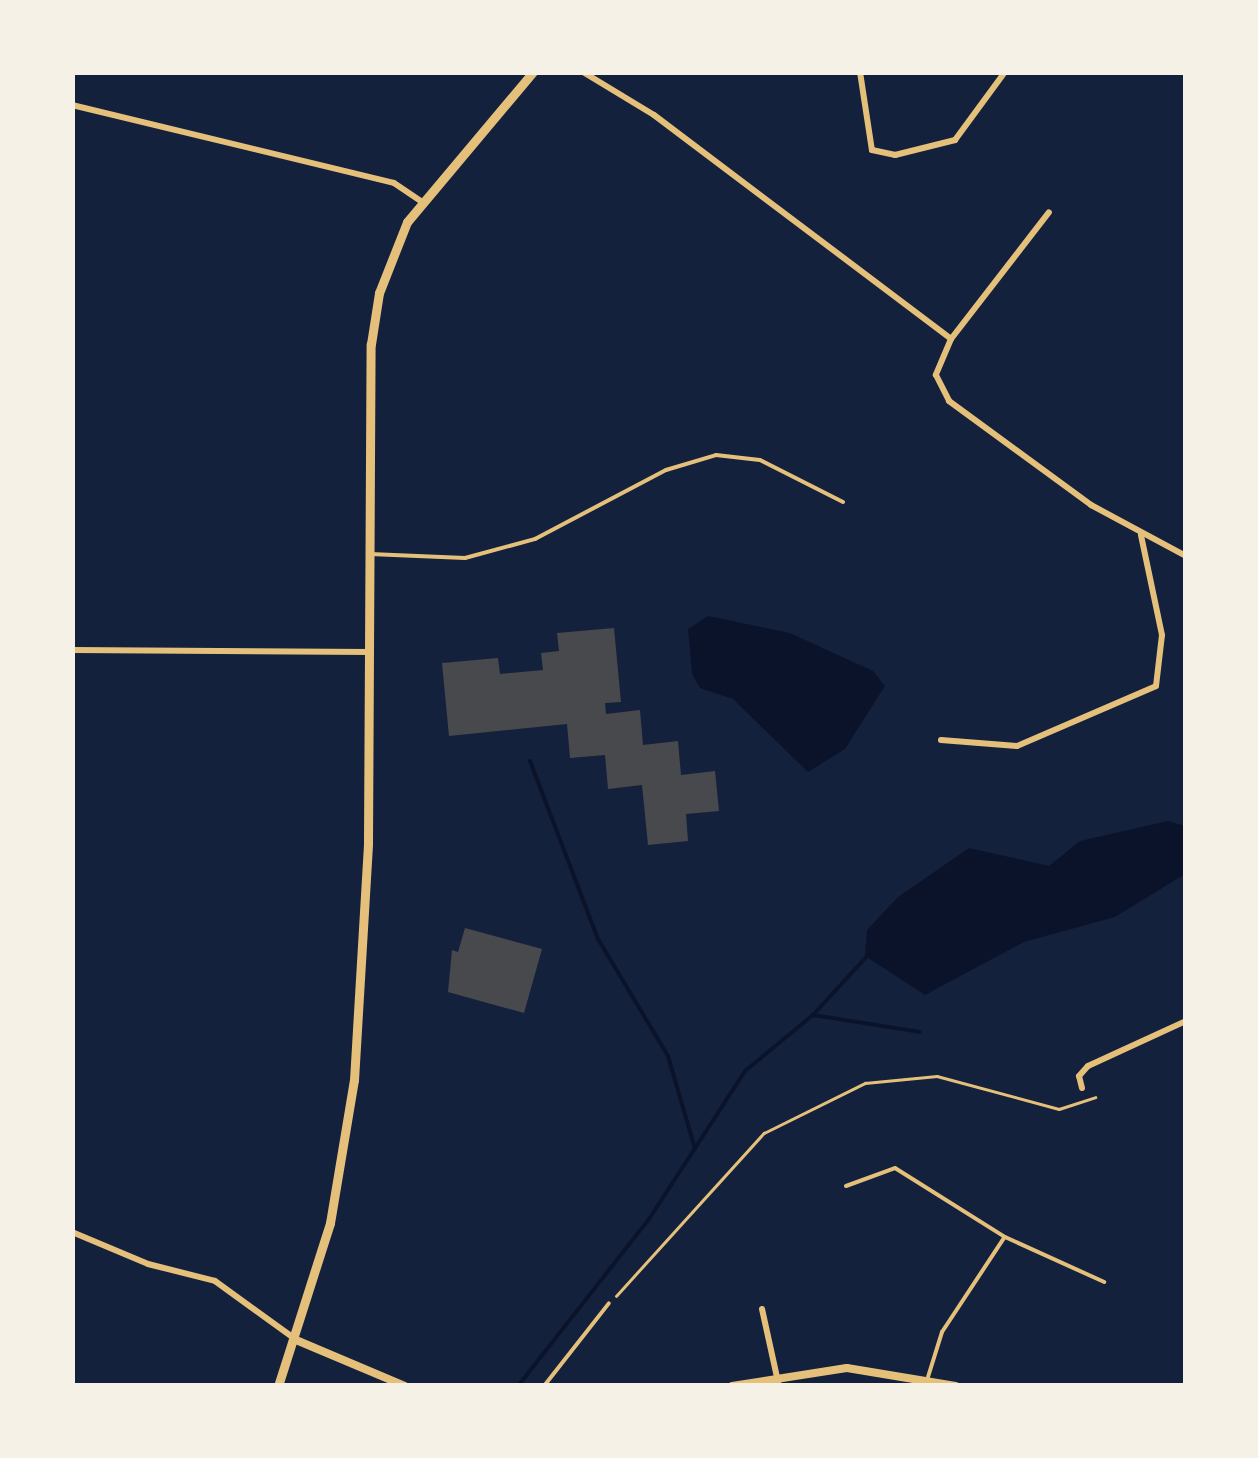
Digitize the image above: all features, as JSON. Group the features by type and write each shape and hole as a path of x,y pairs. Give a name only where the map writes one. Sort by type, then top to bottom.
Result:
{"main road":[{"path":"278,1386 296,1340 330,1223 354,1080 368,842 373,327 395,247 422,202 533,72"}],"street":[{"path":"583,72 654,115 951,338"},
{"path":"775,72 801,72"},
{"path":"860,72 872,150 895,154 955,140 1005,72"},
{"path":"72,105 394,183 422,202"},
{"path":"1049,212 951,338 936,375 949,402 1141,535 1186,556"},
{"path":"940,740 1018,746 1156,686 1162,635 1141,535"},
{"path":"72,650 370,652"},
{"path":"1082,1088 1079,1076 1088,1066 1186,1021"},
{"path":"72,1232 148,1264 215,1281 296,1340 406,1386"},
{"path":"762,1309 779,1386"},
{"path":"732,1386 776,1374 846,1368 928,1377 956,1386"}],"lane":[{"path":"370,554 464,558 534,539 666,470 716,455 760,460 843,502"},
{"path":"846,1186 896,1168 1005,1237 1104,1282"},
{"path":"928,1377 942,1332 1005,1237"},
{"path":"544,1386 610,1303"}],"path":[{"path":"610,1303 764,1133 865,1083 937,1076 1059,1109 1095,1096"}],"water":[{"path":"708,616 790,633 873,671 885,686 845,749 808,772 733,699 700,688 692,674 688,629"},
{"path":"1168,821 1185,826 1185,874 1115,917 1024,942 925,995 865,956 867,930 898,897 969,848 1049,866 1080,841"}],"building":[{"path":"614,628 621,702 605,703 606,714 640,710 643,745 678,741 681,775 715,771 719,811 686,814 688,841 648,845 642,785 608,789 605,755 570,758 567,724 449,736 442,663 498,658 500,674 543,670 541,653 559,651 557,633"},
{"path":"465,928 542,949 524,1013 448,992 452,950 458,952"}],"waterway":[{"path":"530,761 598,939 668,1056 695,1149"},
{"path":"518,1386 649,1219 745,1071 813,1015 868,955"},
{"path":"813,1015 920,1032"}]}
